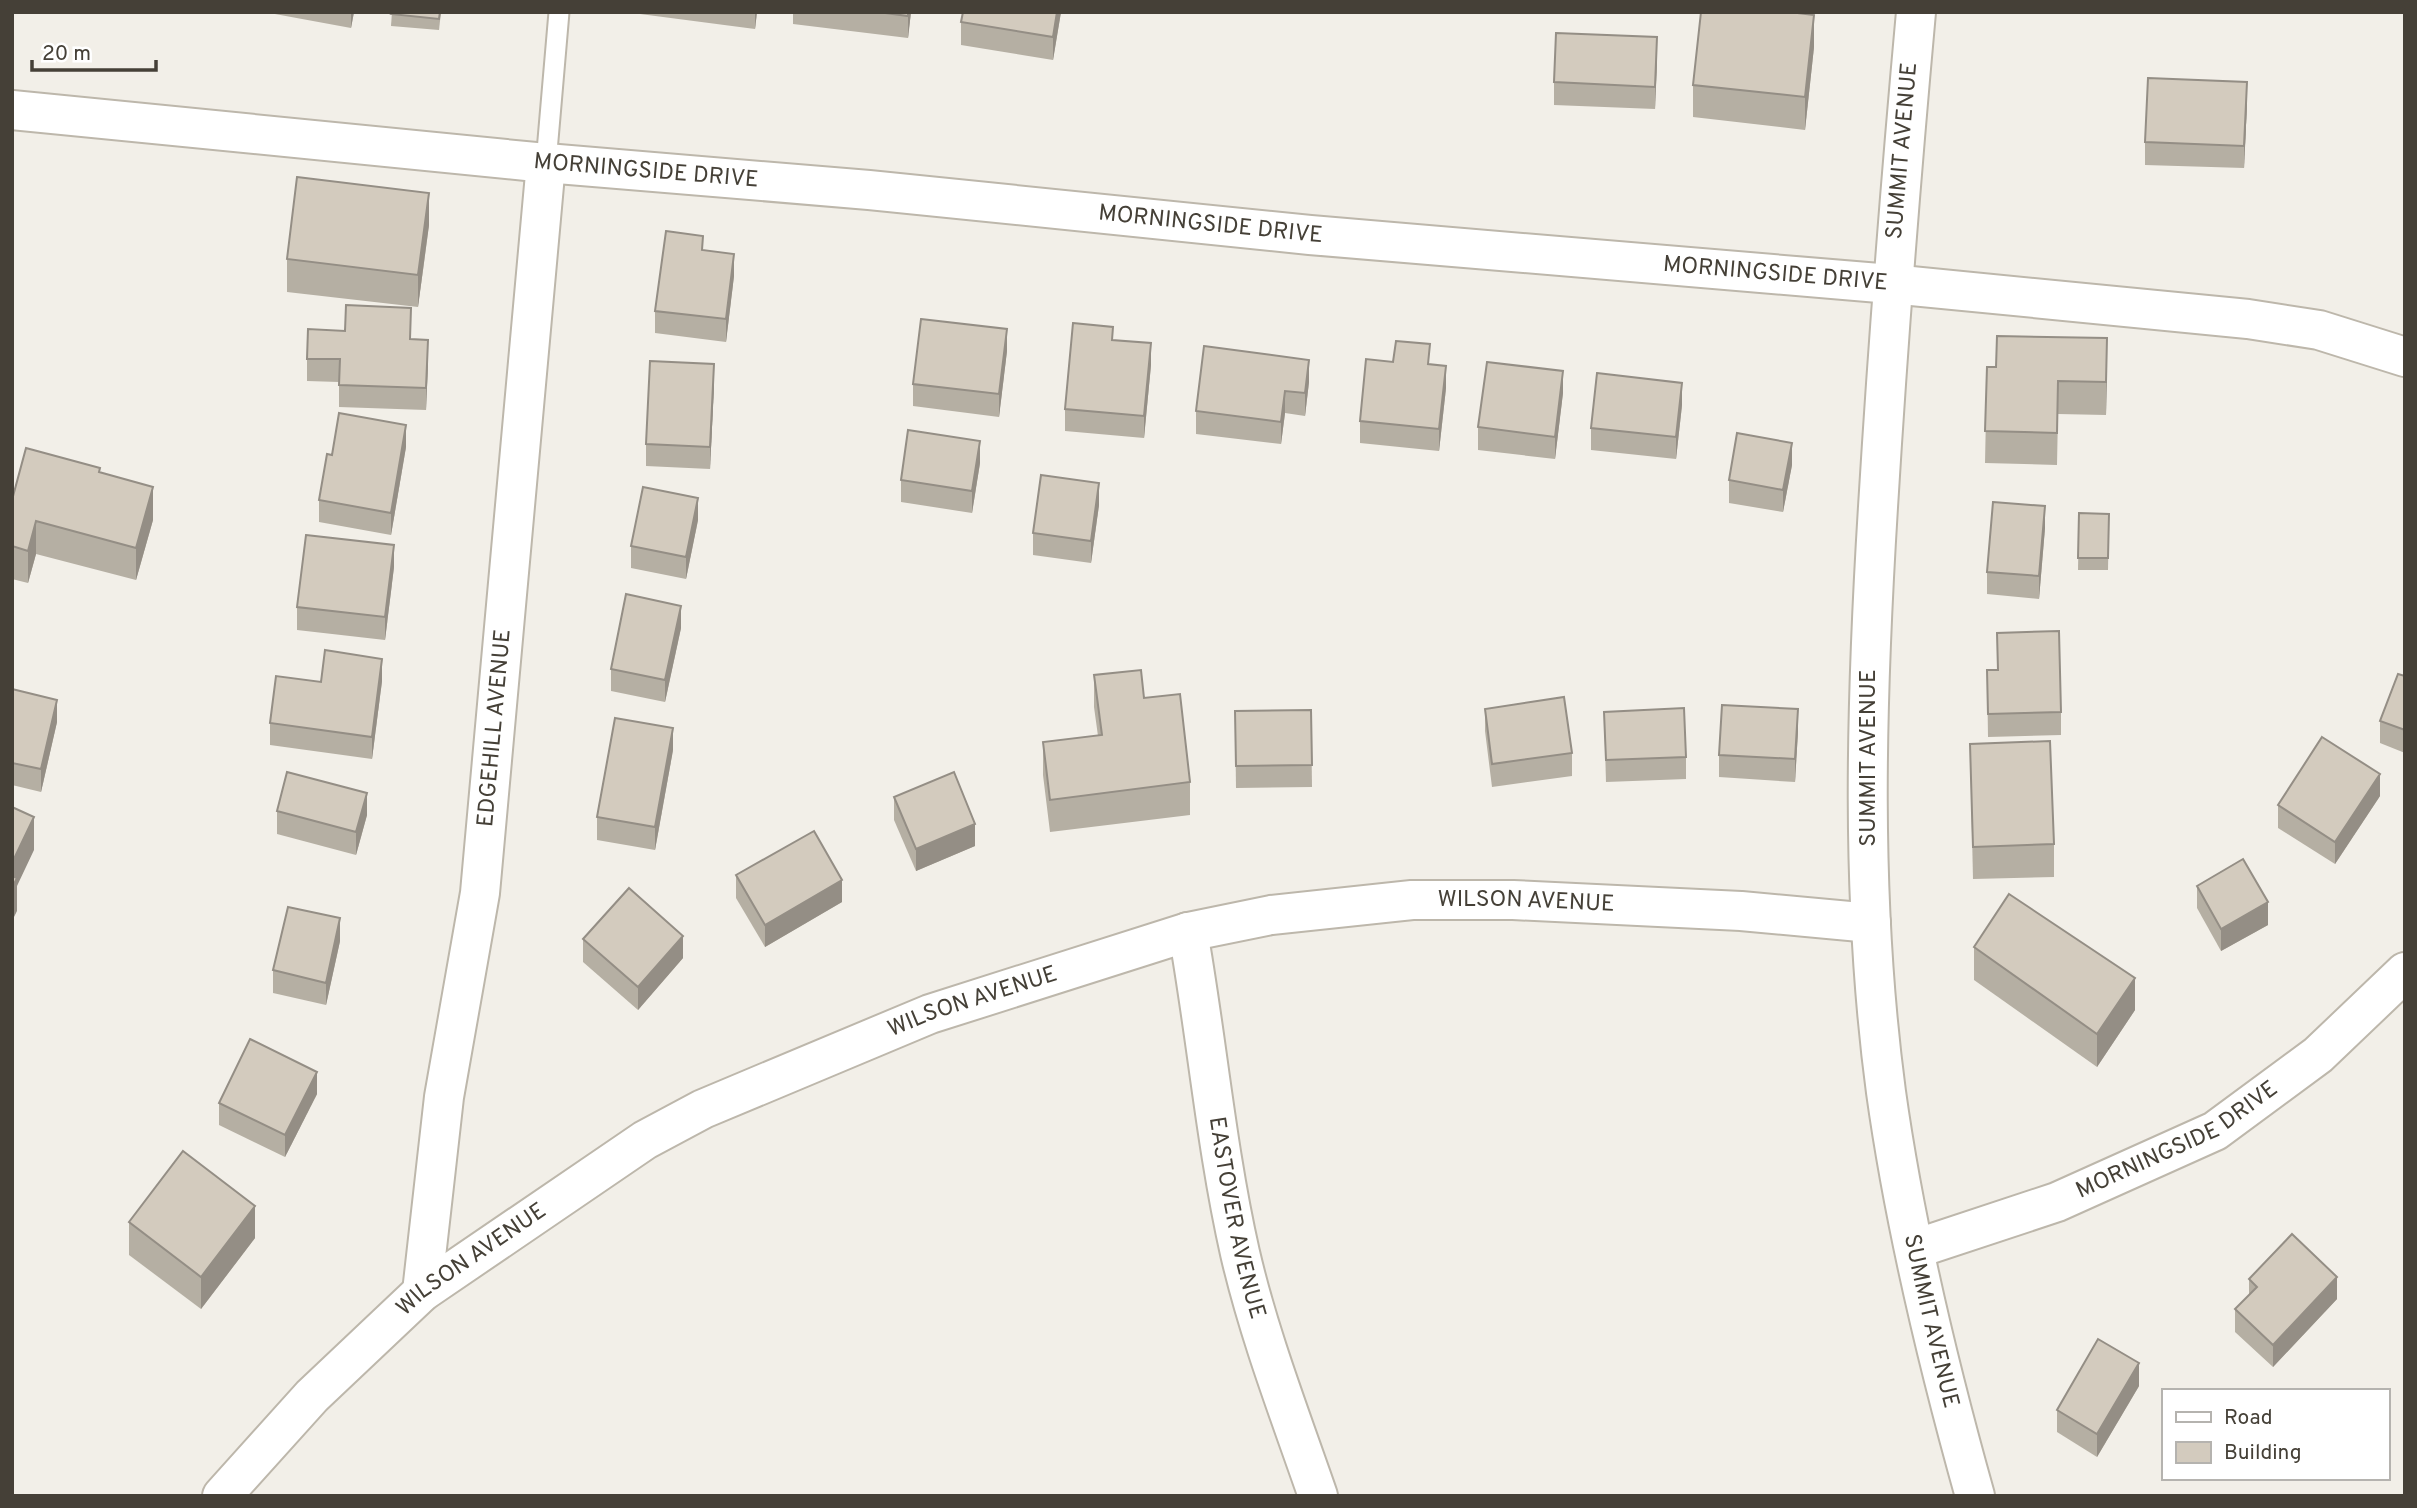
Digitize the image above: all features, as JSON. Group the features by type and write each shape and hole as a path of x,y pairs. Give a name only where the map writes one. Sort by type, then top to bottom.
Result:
{"street":[{"name":"SUMMIT AVENUE","path":"1916,12 1891,284 1871,613 1867,745 1871,923 1886,1092 1914,1249 1975,1496"},
{"name":"MORNINGSIDE DRIVE","path":"12,110 547,163 869,190 1310,234 1891,284 2248,319 2319,330 2405,357"},
{"name":"EDGEHILL AVENUE","path":"422,1292 444,1097 480,893 547,163"},
{"name":"WILSON AVENUE","path":"222,1496 312,1395 422,1292 645,1140 703,1109 930,1014 1188,932 1271,915 1412,900 1513,900 1727,911 1871,923"},
{"name":"EASTOVER AVENUE","path":"1188,932 1220,1153 1240,1254 1262,1332 1318,1496"},
{"name":"MORNINGSIDE DRIVE","path":"1914,1249 2057,1202 2215,1131 2318,1055 2405,972"}],"lane":[{"path":"547,163 559,12"}],"building":[{"path":"440,12 439,19 391,14"},
{"path":"878,12 908,12 908,16"},
{"path":"963,12 1057,12 1053,37 961,22"},
{"path":"1701,12 1789,12 1814,15 1805,97 1693,85"},
{"path":"1556,33 1657,37 1655,87 1554,82"},
{"path":"2148,78 2247,82 2244,146 2145,142"},
{"path":"297,177 429,193 418,275 287,259"},
{"path":"666,231 703,236 702,250 734,254 726,319 655,311"},
{"path":"346,305 411,308 410,339 428,340 426,388 339,385 340,359 307,359 308,329 345,331"},
{"path":"921,319 1007,329 999,394 913,384"},
{"path":"1073,323 1113,327 1112,340 1151,343 1144,416 1065,409"},
{"path":"1997,336 2107,338 2106,382 2058,381 2057,433 1985,431 1987,367 1996,367"},
{"path":"1396,341 1430,344 1428,364 1446,366 1439,429 1360,421 1366,359 1393,362"},
{"path":"1204,346 1309,360 1305,393 1285,391 1281,422 1196,411"},
{"path":"650,361 714,364 710,447 646,444"},
{"path":"1487,362 1563,371 1555,437 1478,427"},
{"path":"1597,373 1682,383 1676,437 1591,428"},
{"path":"339,413 406,425 391,513 319,500 327,454 332,455"},
{"path":"908,430 980,441 972,491 901,480"},
{"path":"1737,433 1792,443 1783,490 1729,480"},
{"path":"26,448 100,468 99,472 153,487 136,548 36,521 28,551 12,546 12,500"},
{"path":"1041,475 1099,483 1091,541 1033,533"},
{"path":"643,487 698,498 686,557 631,546"},
{"path":"1993,502 2045,506 2039,576 1987,572"},
{"path":"2079,513 2109,514 2108,558 2078,558"},
{"path":"306,535 394,545 385,617 297,607"},
{"path":"626,594 681,606 665,680 611,669"},
{"path":"2059,631 2061,712 1988,714 1987,670 1998,670 1997,633"},
{"path":"325,650 382,659 372,737 270,723 276,676 321,682"},
{"path":"1141,670 1144,698 1180,694 1190,782 1050,800 1043,742 1102,735 1094,675"},
{"path":"2398,674 2405,676 2405,730 2380,721"},
{"path":"12,689 57,700 41,769 12,763"},
{"path":"1564,697 1572,753 1492,764 1485,709"},
{"path":"1722,705 1798,709 1795,759 1719,755"},
{"path":"1684,708 1686,757 1606,760 1604,712"},
{"path":"1311,710 1312,765 1236,766 1235,711"},
{"path":"615,718 673,728 655,827 597,817"},
{"path":"2322,737 2380,774 2335,842 2278,805"},
{"path":"2050,741 2054,844 1973,847 1970,744"},
{"path":"287,772 367,793 356,832 277,811"},
{"path":"954,772 975,824 916,849 894,797"},
{"path":"12,807 34,817 12,863"},
{"path":"814,831 842,880 765,925 736,875"},
{"path":"2243,859 2268,902 2221,929 2197,886"},
{"path":"629,888 683,936 638,987 583,939"},
{"path":"2009,894 2135,978 2097,1034 1974,947"},
{"path":"288,907 340,918 326,983 273,970"},
{"path":"250,1039 317,1072 285,1135 219,1103"},
{"path":"183,1151 255,1206 201,1277 129,1222"},
{"path":"2292,1234 2337,1277 2273,1345 2235,1309 2257,1287 2249,1279"},
{"path":"2098,1339 2139,1363 2097,1434 2057,1410"}]}
